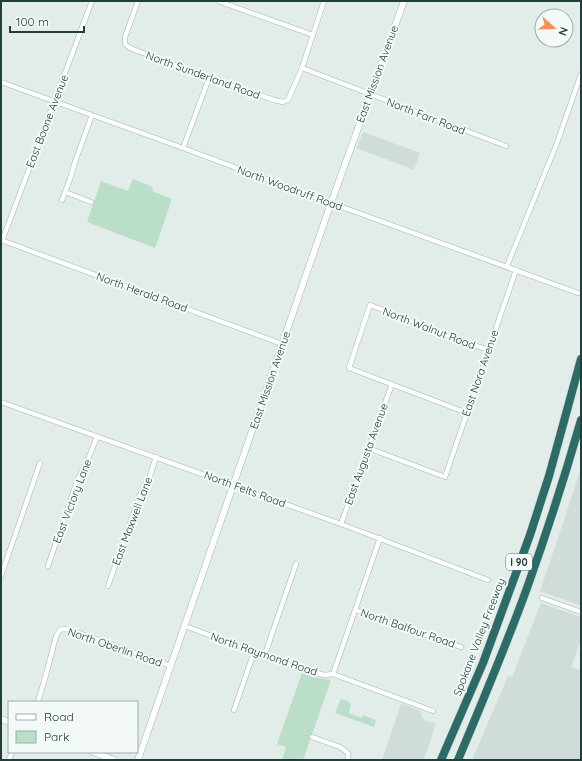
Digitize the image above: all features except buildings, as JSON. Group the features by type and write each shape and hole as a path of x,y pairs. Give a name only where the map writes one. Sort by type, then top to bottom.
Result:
{"highway":[{"name":"Spokane Valley Freeway","path":"441,760 483,663 530,535 549,476 581,359"},
{"name":"I 90","path":"458,760 527,588 557,501 581,420"}],"street":[{"name":"East Boone Avenue","path":"2,241 92,1"},
{"name":"North Sunderland Road","path":"138,1 125,37 125,44 130,48 209,78 283,102 288,100 302,68"},
{"path":"218,1 313,35"},
{"path":"302,68 324,1"},
{"name":"East Mission Avenue","path":"138,760 331,203 404,1"},
{"name":"North Farr Road","path":"302,68 369,95 506,146"},
{"path":"507,266 557,144 581,74"},
{"path":"182,148 209,78"},
{"name":"North Woodruff Road","path":"1,82 578,293"},
{"path":"62,200 92,115"},
{"path":"65,192 91,202"},
{"name":"North Herald Road","path":"2,241 282,344"},
{"name":"East Nora Avenue","path":"368,448 444,477 516,270"},
{"name":"North Walnut Road","path":"392,384 349,368 370,305 488,350"},
{"path":"392,384 467,412"},
{"name":"East Augusta Avenue","path":"341,524 392,384"},
{"name":"North Felts Road","path":"1,402 380,538 488,580"},
{"name":"East Victory Lane","path":"48,566 77,481 86,464 96,436"},
{"name":"East Maxwell Lane","path":"108,586 140,495 150,476 156,457"},
{"path":"1,576 40,463"},
{"path":"333,674 380,538"},
{"path":"264,657 296,564"},
{"path":"542,598 581,612"},
{"name":"North Balfour Road","path":"356,610 461,647"},
{"name":"North Raymond Road","path":"185,626 264,657 324,675 333,674 433,711"},
{"name":"North Oberlin Road","path":"38,701 56,636 60,630 63,629 71,630 171,666"},
{"path":"234,710 254,652"},
{"path":"312,737 340,747 348,753 348,760"},
{"path":"96,753 114,760"}],"shaded area":[{"path":"363,132 420,153 414,170 357,148"},
{"path":"581,468 581,606 540,591"},
{"path":"541,603 581,617 581,639 571,667 581,671 581,760 472,760 508,676 512,677"},
{"path":"401,704 419,710 425,721 436,723 423,760 382,760"}],"green space":[{"path":"133,179 153,187 152,191 172,199 155,248 87,222 101,181 128,191"},
{"path":"302,673 331,680 303,760 282,760 286,747 277,744"},
{"path":"341,699 351,704 349,713 361,718 363,715 376,720 374,727 335,713"}]}
